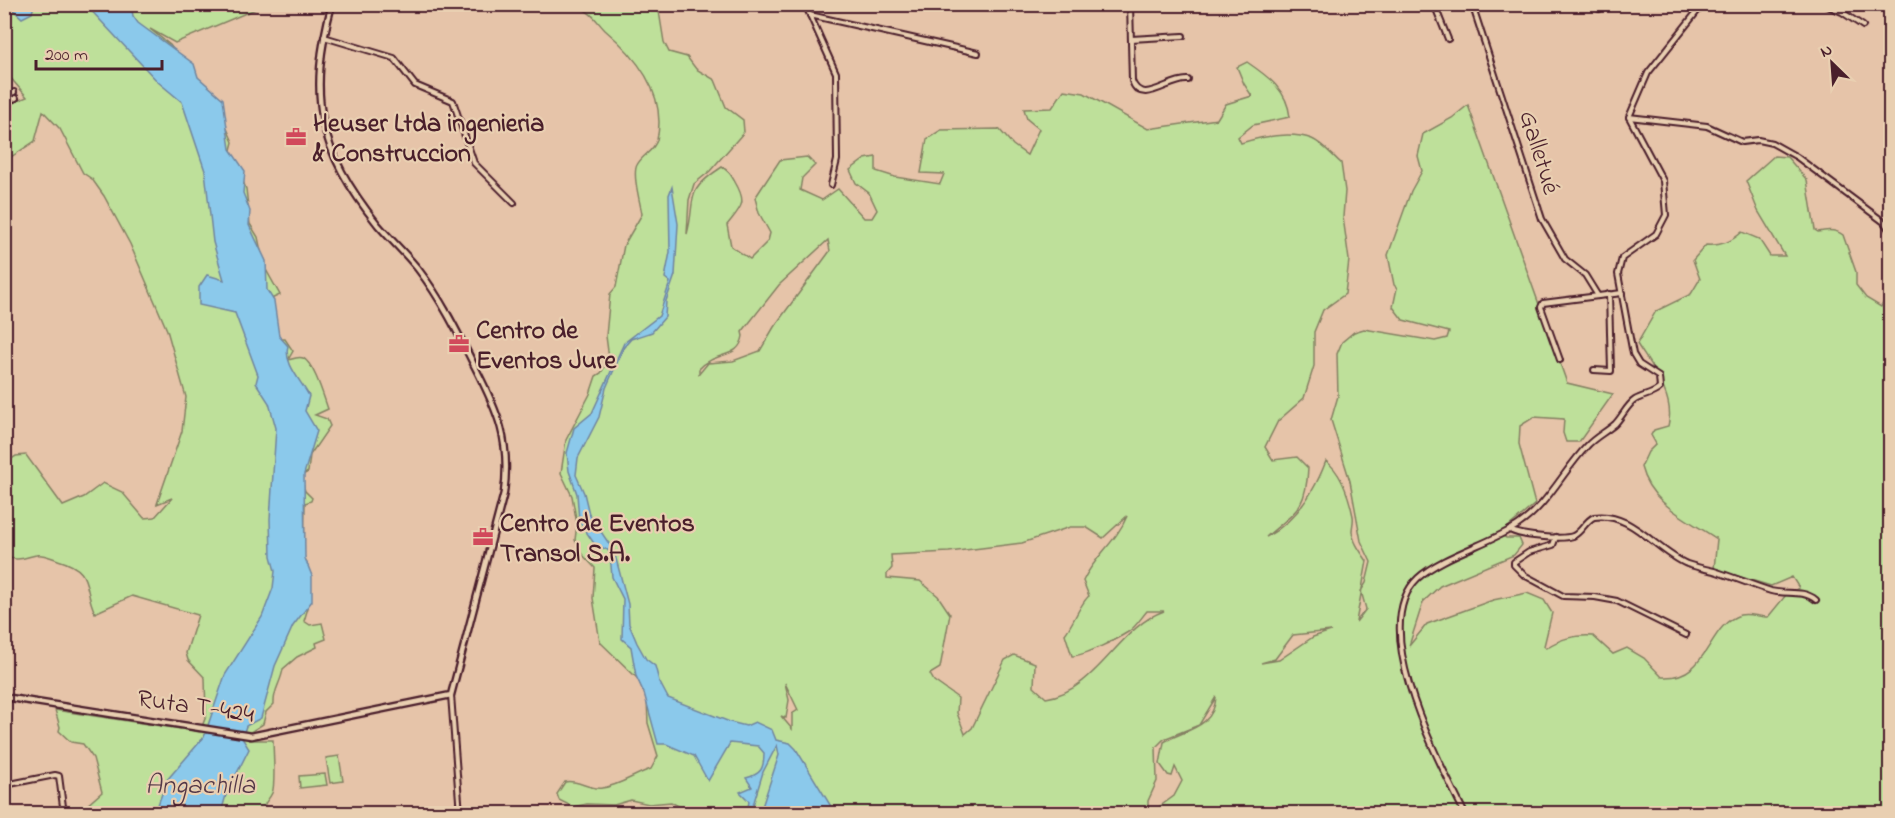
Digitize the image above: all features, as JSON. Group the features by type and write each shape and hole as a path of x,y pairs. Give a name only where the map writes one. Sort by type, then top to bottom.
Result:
{"street":[{"path":"332,4 324,37 318,91 323,124 333,155 349,184 378,225 413,263 448,314 491,396 503,433 506,463 504,493 451,695 460,813"},
{"path":"805,4 836,73 837,160 831,185"},
{"path":"1130,4 1132,81 1137,89 1152,92 1173,81 1188,80"},
{"path":"1434,4 1448,39"},
{"name":"Galletué","path":"1472,4 1542,219 1565,259 1585,274 1598,296"},
{"path":"1592,4 1599,9 1608,4"},
{"path":"1629,117 1648,72 1703,4"},
{"path":"1823,4 1842,12 1863,26"},
{"path":"809,15 978,52"},
{"path":"1131,39 1183,36"},
{"path":"324,37 391,56 400,63 418,87 453,101 474,163 514,203"},
{"path":"4,96 14,92"},
{"path":"4,103 16,98"},
{"path":"1629,117 1707,126 1742,142 1758,140 1773,143 1797,157 1884,222 1890,231"},
{"path":"1465,813 1428,739 1421,719 1407,673 1399,634 1398,616 1407,592 1422,574 1510,530 1537,509 1582,452 1614,424 1632,402 1660,388 1659,377 1640,363 1633,354 1618,270 1620,261 1627,253 1658,232 1666,211 1663,181 1629,117"},
{"path":"1560,360 1541,307 1543,303 1622,293"},
{"path":"1594,370 1611,371 1609,294"},
{"path":"1510,530 1556,537 1572,536 1594,517 1611,517 1635,528 1665,552 1689,564 1773,592 1804,594 1816,600"},
{"path":"1556,537 1553,545 1529,552 1514,562 1514,566 1563,596 1594,597 1617,601 1686,635"},
{"name":"Ruta T-424","path":"4,697 250,735 451,695"},
{"path":"4,769 6,785 4,792"},
{"path":"6,785 55,774 59,776 64,813"}],"green space":[{"path":"5,5 265,5 175,43 150,29 170,45 222,117 233,142 231,150 246,189 250,224 258,237 264,266 280,295 269,300 279,339 285,339 293,351 288,360 301,357 307,361 318,381 328,409 315,415 327,419 330,426 310,455 308,472 301,476 305,491 312,498 311,501 305,503 304,555 307,565 308,608 304,621 310,625 322,623 326,639 316,643 317,647 297,657 283,669 274,704 266,712 263,724 249,733 249,740 273,740 273,789 265,804 265,813 94,814 87,811 85,807 102,792 93,758 83,744 71,742 59,731 55,710 200,732 206,716 205,678 188,660 186,653 198,615 132,596 95,613 86,581 78,569 47,556 36,555 17,559 5,556 5,463 16,456 26,455 63,506 84,497 103,483 122,492 144,518 155,517 172,498 157,504 182,431 186,397 167,330 130,244 104,196 92,179 83,173 60,129 43,111 35,141 8,159 5,174 5,106 27,97 8,75 5,75"},
{"path":"564,5 658,5 664,42 669,52 687,57 696,69 715,80 726,107 743,120 744,132 710,171 694,184 689,200 687,234 696,190 701,183 722,167 732,177 739,189 742,201 727,225 731,246 750,259 768,241 770,233 759,213 755,198 780,160 807,157 815,165 802,178 800,190 822,200 838,189 864,218 872,218 877,210 869,193 856,183 850,170 865,159 876,157 876,171 895,177 940,184 944,174 921,173 927,139 941,130 999,129 1013,145 1027,155 1039,129 1027,119 1024,109 1052,108 1064,90 1084,93 1148,129 1217,119 1226,104 1252,96 1237,67 1247,62 1276,85 1285,99 1290,117 1253,125 1238,137 1241,143 1295,135 1320,143 1341,163 1345,191 1343,217 1349,260 1345,294 1323,310 1314,332 1314,366 1304,398 1278,421 1265,447 1273,460 1297,457 1308,468 1305,493 1297,509 1266,537 1286,523 1303,505 1326,461 1332,466 1344,486 1353,516 1353,535 1367,561 1362,590 1371,562 1361,541 1350,481 1331,420 1338,396 1337,354 1342,342 1354,332 1364,329 1435,341 1447,338 1449,332 1403,320 1393,307 1397,288 1394,285 1388,255 1411,191 1422,171 1418,156 1423,134 1452,118 1468,105 1567,383 1613,394 1579,442 1566,442 1563,433 1564,419 1534,417 1520,426 1519,444 1535,504 1500,534 1506,538 1519,538 1522,545 1514,555 1440,586 1423,602 1409,646 1427,624 1493,600 1527,593 1544,600 1552,613 1544,646 1546,648 1568,638 1593,636 1613,654 1627,648 1644,658 1662,677 1677,676 1698,662 1729,621 1740,615 1768,617 1786,595 1799,588 1792,577 1771,586 1714,569 1717,539 1661,501 1653,491 1641,467 1648,452 1656,444 1651,435 1654,430 1668,426 1669,404 1656,373 1637,344 1656,311 1691,294 1700,279 1693,260 1706,245 1726,243 1742,232 1759,239 1770,256 1785,256 1758,211 1746,181 1774,156 1787,157 1807,180 1815,230 1818,232 1834,231 1843,235 1856,272 1856,285 1866,298 1881,307 1890,292 1890,813 1162,813 1159,807 1174,796 1182,781 1175,767 1172,776 1168,775 1160,764 1164,742 1198,726 1204,721 1214,707 1216,697 1199,725 1164,739 1156,747 1157,781 1148,801 1148,813 693,814 671,802 649,804 631,800 614,805 587,804 573,807 559,800 557,794 565,782 570,781 597,788 608,787 651,769 658,756 648,723 647,700 638,679 600,642 593,598 595,568 581,553 575,540 577,524 572,496 561,473 566,440 590,394 596,376 601,373 609,359 606,336 610,294 616,287 624,245 642,214 636,169 657,140 658,108 647,78 628,52 589,13","holes":["828,240 830,251 774,327 760,351 733,361 708,363 699,374 699,369 712,359 737,349 741,344 742,332 779,285","1127,516 1083,581 1089,596 1065,634 1072,656 1109,643 1128,632 1147,611 1164,611 1133,630 1094,671 1064,693 1046,698 1034,687 1035,663 1014,655 1005,660 972,728 965,734 957,713 958,698 934,681 930,674 940,668 950,614 938,596 920,581 887,578 892,568 891,555 949,552 1022,543 1070,527 1086,527 1103,538","1361,592 1366,609 1356,622","1331,631 1313,637 1279,660 1261,663 1275,659 1293,635","785,683 798,710 792,714 792,729 781,716 786,718 789,700"]},
{"path":"339,756 343,781 330,783 326,758"},
{"path":"325,774 327,785 300,788 299,776"},
{"path":"662,806 684,813 636,813"}],"water":[{"path":"5,4 34,5 32,13 22,18 12,9 5,14"},
{"name":"Angachilla","path":"86,5 131,5 133,16 138,23 194,64 198,77 223,99 230,149 245,171 243,193 250,211 249,225 266,261 267,290 274,301 279,336 288,346 288,359 309,396 305,411 317,431 304,474 305,558 312,576 312,601 293,626 275,666 261,718 246,726 242,738 249,749 226,795 221,813 155,813 167,780 204,737 225,675 262,617 273,588 275,571 271,556 270,519 276,428 269,403 256,383 258,375 235,313 199,305 199,287 207,275 224,280 213,242 205,171 182,102 158,82"},
{"path":"672,187 678,224 675,275 666,301 665,317 652,332 631,339 624,347 606,388 599,417 578,458 576,475 584,493 589,514 614,551 628,604 629,624 646,659 655,666 659,681 668,698 730,722 746,726 755,722 772,730 776,740 790,743 796,749 835,813 775,811 760,813 779,755 777,745 763,772 751,812 747,814 749,801 740,792 752,787 746,778 758,773 762,767 764,753 758,746 730,743 708,781 694,756 666,744 658,744 644,693 636,676 631,647 622,639 623,599 612,577 610,554 608,550 595,545 579,521 577,494 569,471 567,453 574,428 592,413 624,343 659,316 670,282 665,278 670,252 669,195"}],"place":[{"name":"Heuser Ltda ingenieria & Construccion","path":"296,137"},
{"name":"Centro de Eventos Jure","path":"459,344"},
{"name":"Centro de Eventos Transol S.A.","path":"483,537"}]}
